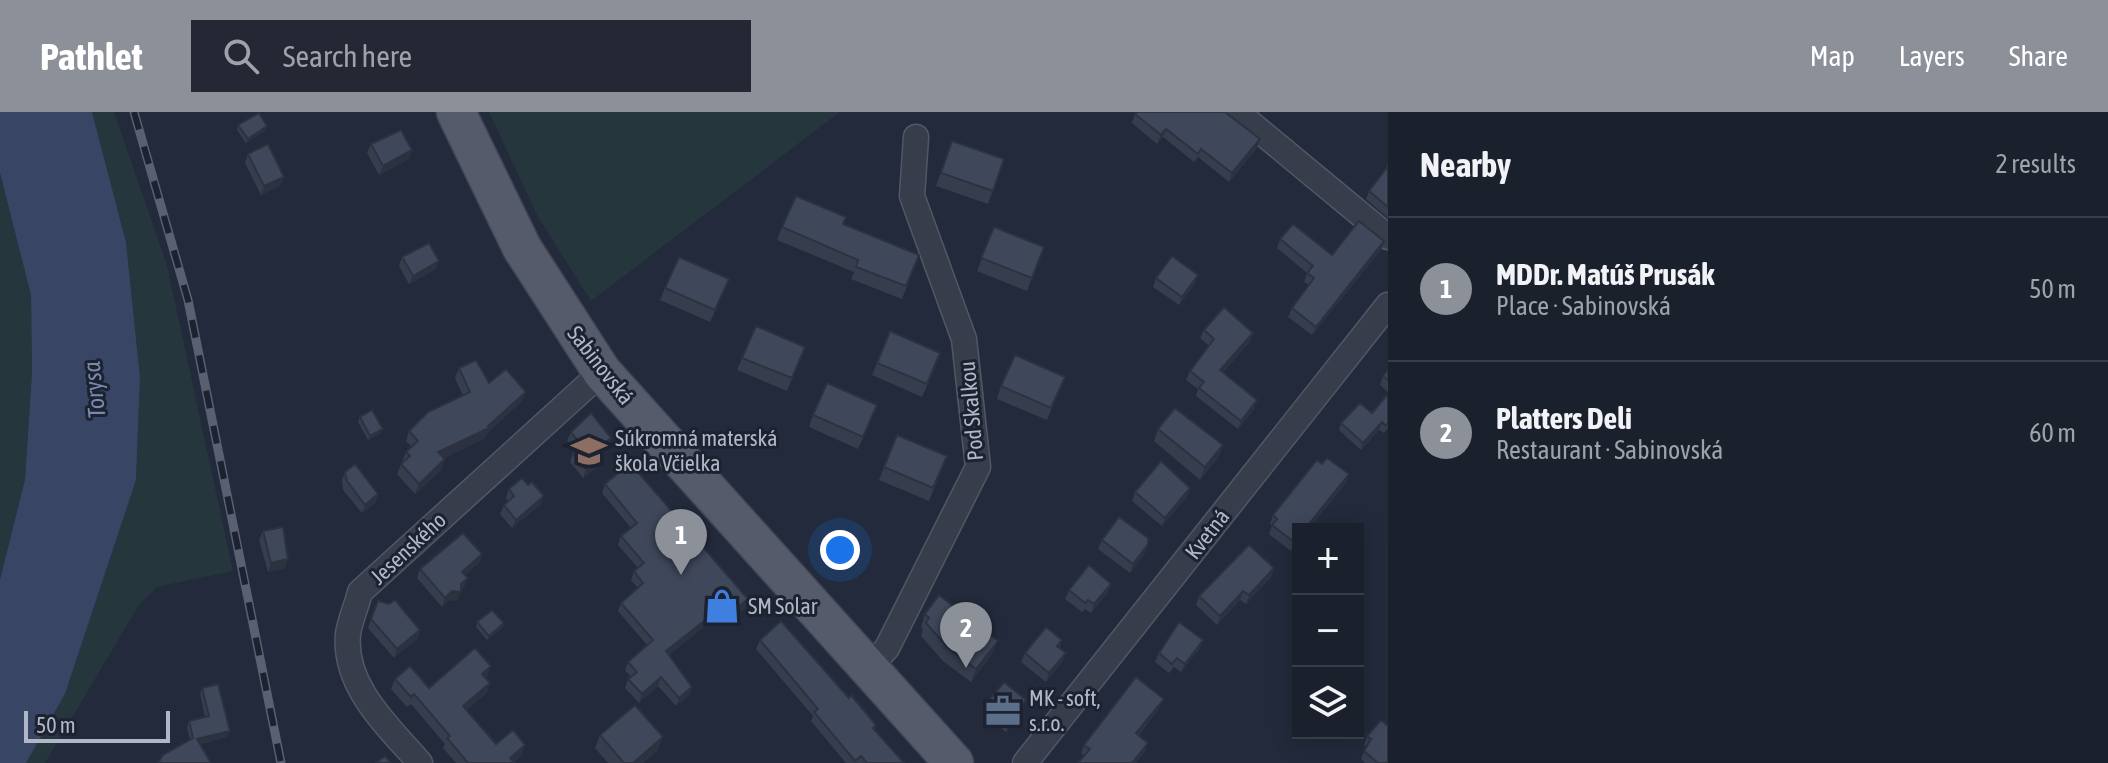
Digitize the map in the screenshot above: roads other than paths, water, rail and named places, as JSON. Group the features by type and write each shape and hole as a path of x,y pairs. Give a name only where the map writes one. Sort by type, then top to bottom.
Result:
{"main road":[{"name":"Sabinovská","path":"456,112 522,248 602,372 870,666 954,763"}],"street":[{"path":"1238,112 1388,237"},
{"name":"Pod Skalkou","path":"870,666 887,648 978,467 964,339 912,196 916,137"},
{"name":"Kvetná","path":"1025,763 1388,305"},
{"name":"Jesenského","path":"420,763 372,709 352,671 348,635 360,592 602,372"}],"water":[{"name":"Torysa","path":"0,112 92,112 126,242 140,377 136,480 65,694 26,763 0,763 0,580 25,479 32,372 31,295 0,173"}],"railway":[{"path":"134,112 188,300 281,763"}],"place":[{"name":"Súkromná materská škola Včielka","path":"589,451"},
{"name":"MDDr. Matúš Prusák","path":"681,575"},
{"name":"SM Solar","path":"722,606"},
{"name":"Platters Deli","path":"966,668"},
{"name":"MK - soft, s.r.o.","path":"1003,711"}]}
